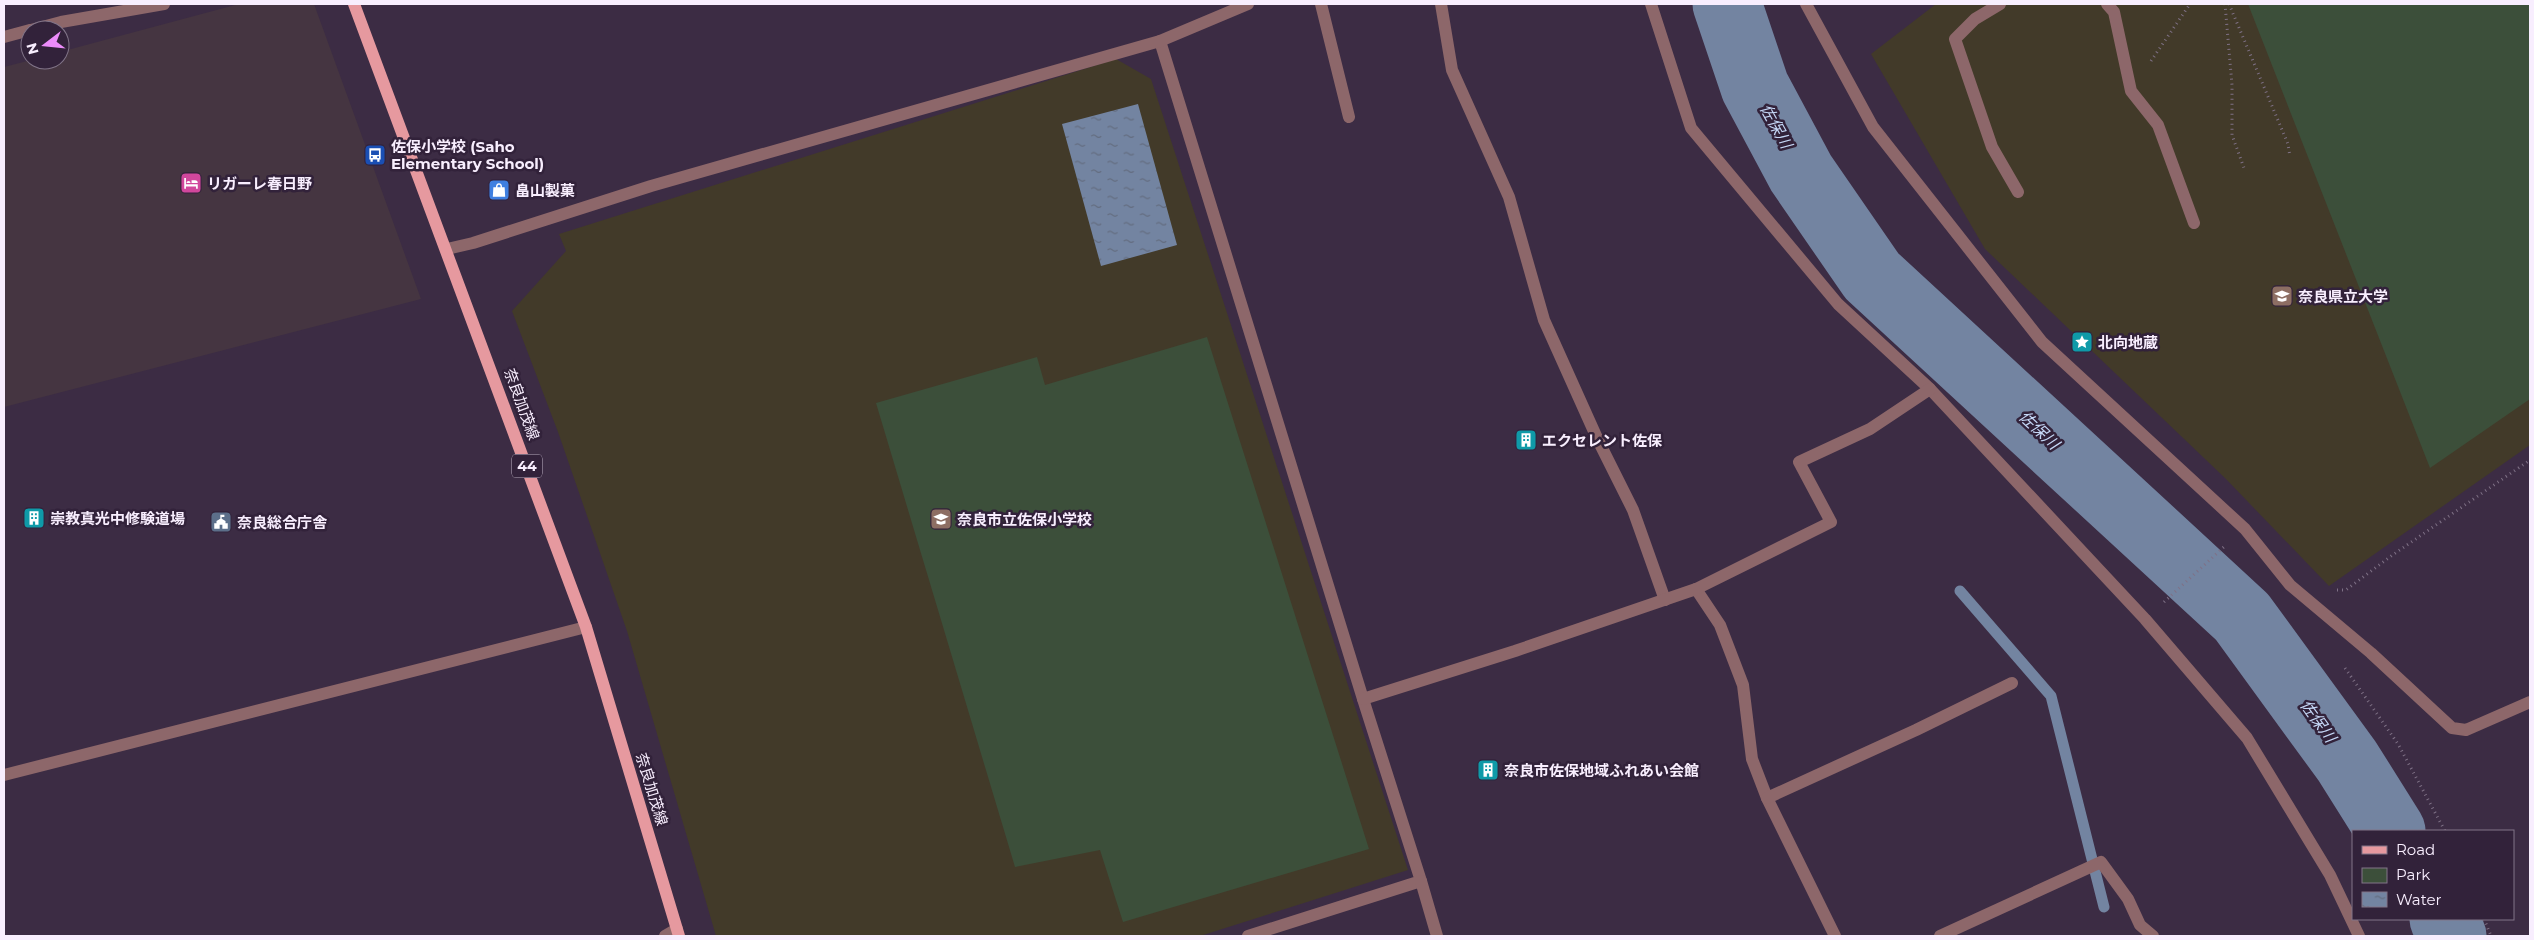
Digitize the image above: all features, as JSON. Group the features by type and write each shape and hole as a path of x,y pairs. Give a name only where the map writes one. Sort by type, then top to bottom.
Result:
{"main road":[{"name":"奈良加茂線","path":"354,4 447,248 586,627 678,932"}],"street":[{"path":"70,20 164,4"},
{"path":"447,248 473,243 651,186 1160,41 1248,4"},
{"path":"1321,4 1349,117"},
{"path":"1441,4 1452,70 1509,197 1544,320 1597,438 1633,510 1665,600"},
{"path":"1651,4 1691,128 1838,304 1930,388 2144,618 2247,738 2330,875 2359,936"},
{"path":"1806,4 1873,127 2042,342 2245,529 2290,585 2371,653 2452,728 2466,730 2530,702"},
{"path":"2000,4 1975,19 1954,39 1992,147 2018,192"},
{"path":"2107,4 2114,12 2131,91 2158,125 2194,223"},
{"path":"4,37 20,33"},
{"path":"1160,41 1437,936"},
{"path":"1363,699 1515,651 1696,589 1831,522 1799,462 1870,429 1930,388"},
{"path":"1696,589 1720,624 1743,685 1752,759 1767,798 1835,936"},
{"path":"4,775 586,627"},
{"path":"1767,798 1916,730 2012,683"},
{"path":"1940,936 2100,862 2128,899 2140,925 2153,936"},
{"path":"1248,936 1421,881"},
{"path":"665,936 678,932"}],"path":[{"path":"2131,91 2190,4"},
{"path":"2225,4 2232,85 2232,135 2244,168"},
{"path":"2229,4 2288,144 2290,157"},
{"path":"2290,585 2346,590 2394,554 2530,460"},
{"path":"2161,605 2233,538"},
{"path":"2345,667 2398,744 2444,830"},
{"path":"2484,920 2491,936"}],"shaded area":[{"name":"リガーレ春日野","path":"239,4 314,4 421,299 4,407 4,67 20,63 20,70 70,70 70,49"},
{"name":"奈良県立大学","path":"1936,4 2530,4 2530,445 2329,586 2226,479 1985,249 1871,54"},
{"name":"奈良市立佐保小学校","path":"1116,59 1151,79 1408,870 1200,936 716,936 627,631 558,432 512,311 566,251 559,234"}],"green space":[{"path":"2248,4 2530,4 2530,399 2430,468"},
{"path":"1207,337 1369,849 1123,922 1100,850 1015,867 876,403 1037,357 1045,385"}],"water":[{"path":"1138,104 1177,245 1101,266 1062,124"}],"waterway":[{"name":"佐保川","path":"1727,4 1755,87 1801,173 1872,276 2242,617 2347,761 2390,830"},
{"path":"1960,591 2051,696 2104,907"},
{"name":"佐保川","path":"2444,920 2452,936"}],"place":[{"name":"佐保小学校 (Saho Elementary School)","path":"375,155"},
{"name":"リガーレ春日野","path":"191,183"},
{"name":"畠山製菓","path":"499,190"},
{"name":"奈良県立大学","path":"2282,296"},
{"name":"北向地蔵","path":"2082,342"},
{"name":"エクセレント佐保","path":"1526,440"},
{"name":"崇教真光中修験道場","path":"34,518"},
{"name":"奈良市立佐保小学校","path":"941,519"},
{"name":"奈良総合庁舎","path":"221,522"},
{"name":"奈良市佐保地域ふれあい会館","path":"1488,770"}]}
